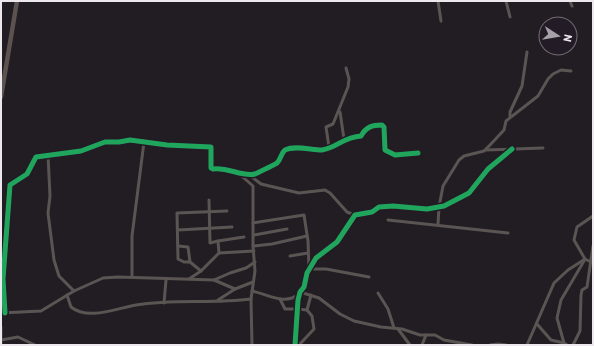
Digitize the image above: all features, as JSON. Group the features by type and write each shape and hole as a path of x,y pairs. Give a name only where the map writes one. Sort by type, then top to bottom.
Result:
{"main road":[{"path":"1,97 17,1"}],"street":[{"path":"438,1 441,21"},
{"path":"506,1 510,16"},
{"path":"570,1 572,6"},
{"path":"510,116 510,112 522,86 527,52"},
{"path":"344,139 340,112 342,99 349,83 346,68"},
{"path":"484,150 504,130 506,121 510,116 538,96 548,79 553,74 561,70 571,71"},
{"path":"329,147 326,127 333,124 340,112"},
{"path":"234,289 214,280 103,278 74,291 41,311 3,313 3,279 10,185 27,174 36,157 81,151 105,142 130,140 211,147 211,168 248,174 256,174 275,164 283,151 289,149 320,150 338,144 344,139 361,136 368,126 382,125 384,128 385,150 395,156 418,153"},
{"path":"132,278 132,236 144,142"},
{"path":"438,224 438,207 443,186 459,160 464,156 484,150 543,148"},
{"path":"248,174 261,184 299,193 325,190 330,193 347,212 355,215 372,212 379,206 427,209 438,207 469,193 488,169 512,149"},
{"path":"48,155 50,196 48,213 54,260 59,276 74,291"},
{"path":"236,171 252,186 253,246 255,262 251,299 252,345"},
{"path":"209,200 210,244 244,237"},
{"path":"202,271 190,262 179,260 177,213 227,211"},
{"path":"253,224 304,215 309,269"},
{"path":"294,345 297,298 304,287 309,269 316,258 337,242 355,215"},
{"path":"592,263 585,259 574,240 577,227 593,216"},
{"path":"388,220 438,224 508,233"},
{"path":"178,230 232,227"},
{"path":"254,235 287,229"},
{"path":"253,246 272,244 307,236"},
{"path":"218,242 219,253"},
{"path":"178,246 188,246 190,262"},
{"path":"573,345 580,331 581,295 582,290 587,287 592,263 593,246"},
{"path":"189,279 202,271 219,253 254,251"},
{"path":"290,256 308,254"},
{"path":"526,345 537,324 554,283 568,270 585,259"},
{"path":"566,344 557,318 560,300 585,259"},
{"path":"214,280 246,268 255,262"},
{"path":"309,269 326,269 369,277"},
{"path":"164,303 166,280"},
{"path":"218,301 234,289 254,282"},
{"path":"252,291 285,300 297,298"},
{"path":"378,292 388,309 396,328 410,345"},
{"path":"300,293 309,294 323,300 334,310 350,320 381,327 413,331 426,335 435,335 444,340 472,345"},
{"path":"299,345 314,330 312,316 308,310 309,294"},
{"path":"67,295 71,307 82,313 106,311 137,305 204,303 251,299"},
{"path":"280,299 286,308 308,310"},
{"path":"282,303 285,300"},
{"path":"537,324 551,340 566,344"},
{"path":"1,327 1,343 18,337 35,345"},
{"path":"422,345 426,335"},
{"path":"490,345 506,345"}],"cycle path":[{"path":"5,313 3,279 10,185 27,174 36,157 81,151 105,142 130,140 167,145 211,147 211,168 224,169 250,175 277,163 285,150 293,148 327,149 349,138 361,136 365,130 375,125 382,125 384,127 385,150 395,155 418,153"},
{"path":"295,345 298,300 300,292 304,287 307,273 316,258 337,242 355,215 372,212 379,207 393,206 427,209 444,206 469,193 488,169 512,149"}]}
